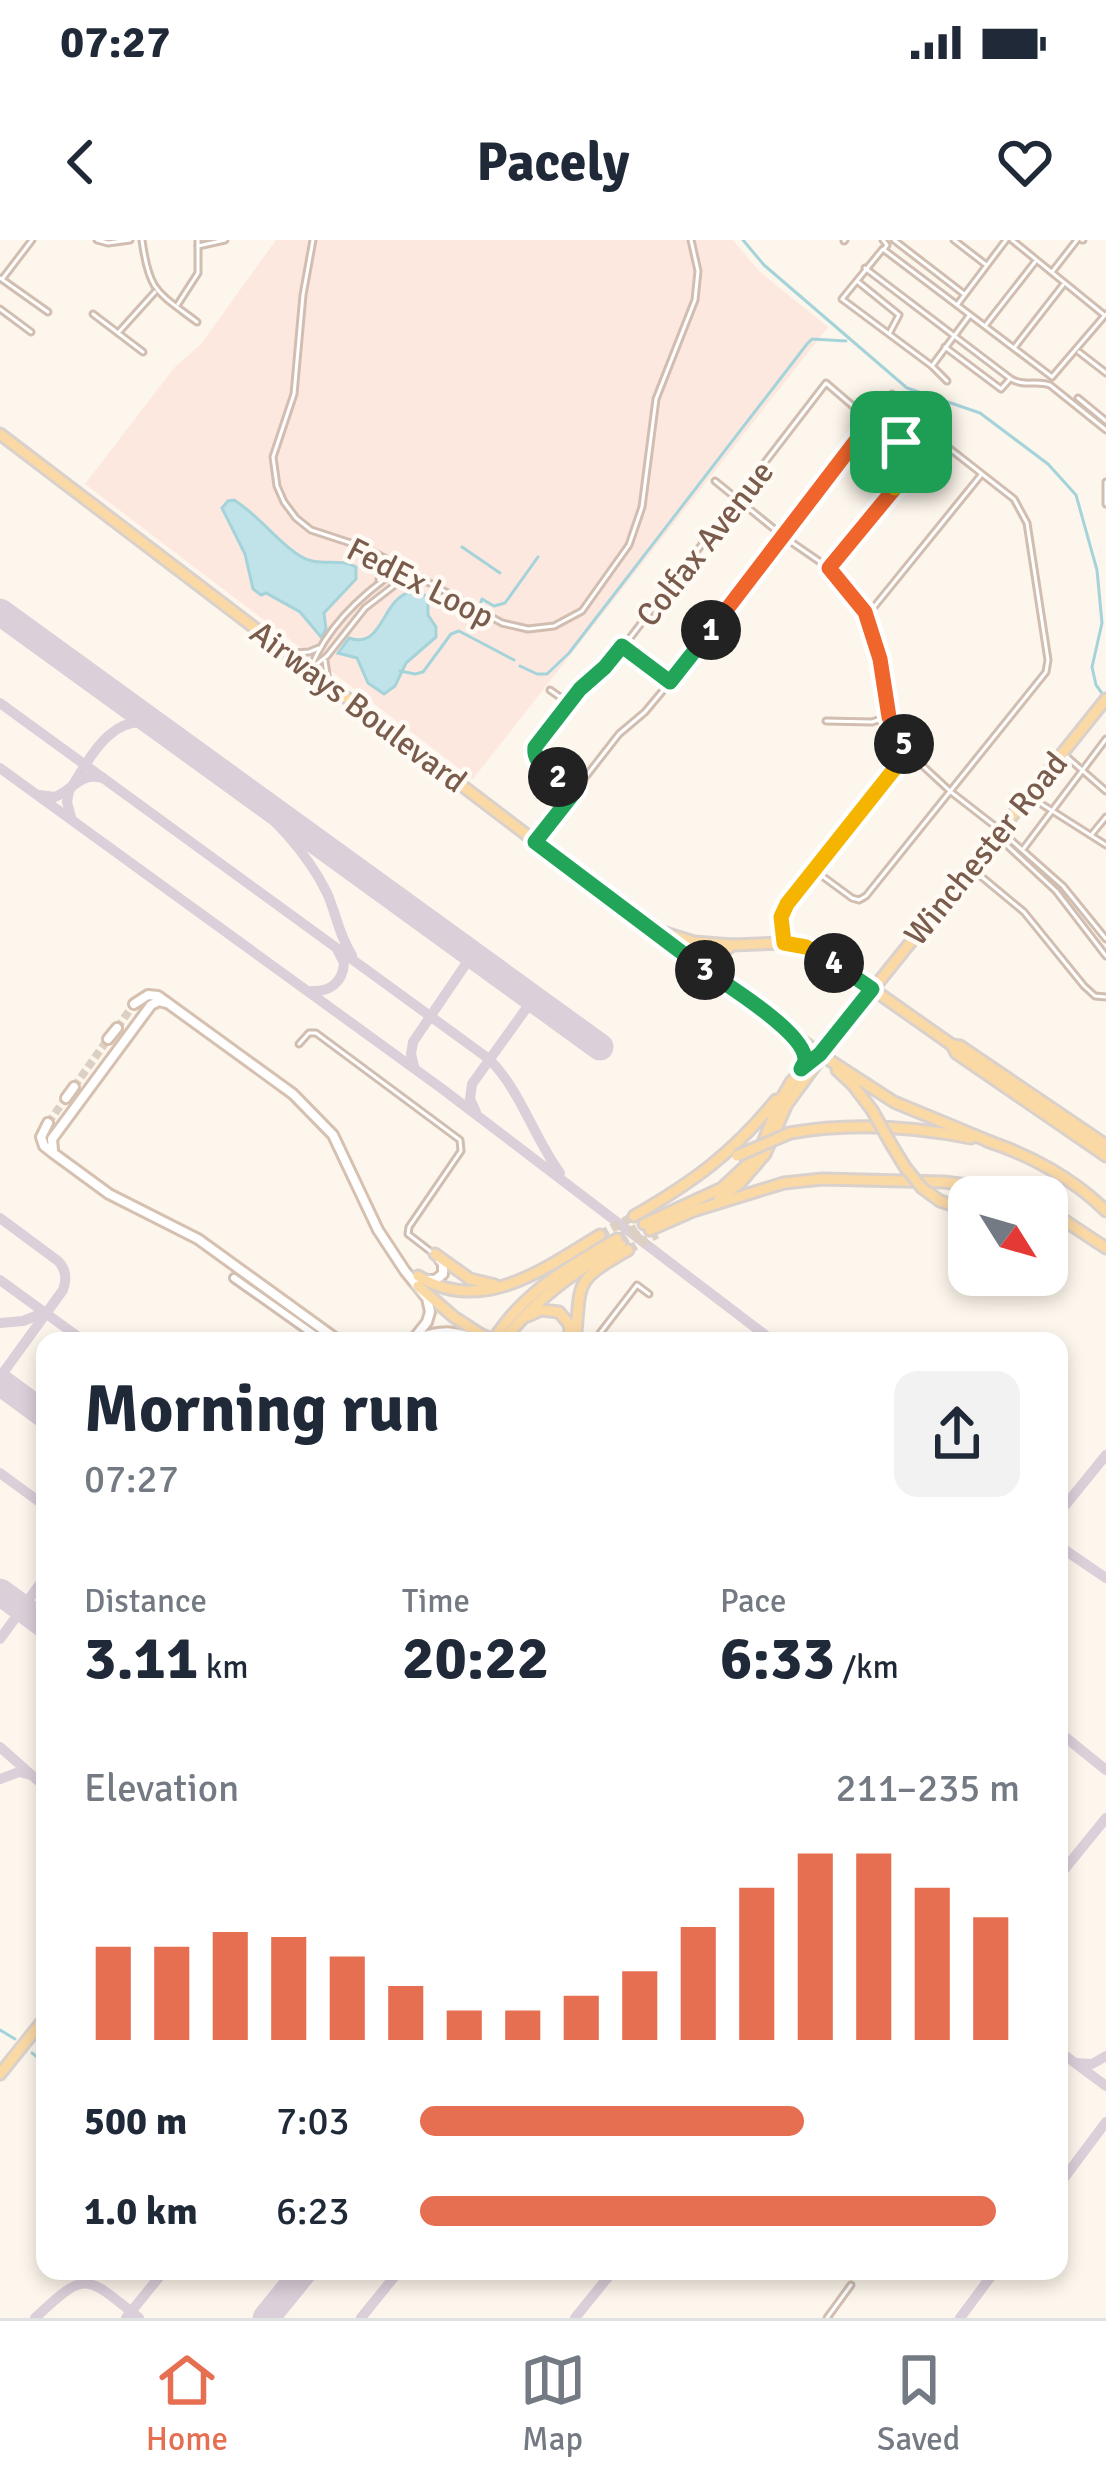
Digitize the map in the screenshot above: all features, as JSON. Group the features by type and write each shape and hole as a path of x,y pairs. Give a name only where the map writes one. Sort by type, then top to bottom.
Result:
{"main road":[{"name":"Airways Boulevard","path":"0,434 649,928 694,942 806,947 1106,1145"},
{"name":"Winchester Road","path":"650,1229 722,1188 762,1145 801,1069 844,1025 1106,699"},
{"path":"649,928 820,1054 894,1102 1064,1178 1106,1211"},
{"path":"694,942 703,950 720,949"},
{"name":"Airways Boulevard","path":"698,964 732,945"},
{"path":"723,982 716,965 732,945"},
{"path":"134,1004 148,994 158,996 293,1094 332,1135 396,1257 472,1332"},
{"path":"56,1156 52,1139 151,1005 169,1004"},
{"path":"844,1025 838,1056 865,1083"},
{"path":"108,1040 117,1028"},
{"path":"786,1028 804,1054 801,1069"},
{"name":"Airways Boulevard","path":"952,1045 956,1053 1106,1156"},
{"name":"Winchester Road","path":"650,1229 729,1192 758,1164 787,1105 820,1054"},
{"path":"820,1054 853,1084 922,1188 948,1203"},
{"path":"681,1189 739,1143 791,1082"},
{"path":"66,1098 74,1087"},
{"path":"48,1123 41,1142 56,1156 101,1188 198,1239 327,1332"},
{"path":"634,1216 737,1156 790,1132 836,1125 874,1126 993,1143"},
{"path":"696,1210 767,1188 822,1179 948,1183"},
{"path":"650,1229 767,1188"},
{"path":"1068,1222 1106,1248"},
{"path":"418,1281 461,1292 512,1284 615,1241"},
{"path":"505,1332 615,1241"},
{"path":"574,1332 582,1284 615,1241"},
{"path":"418,1281 440,1278 443,1263 435,1254"},
{"path":"435,1254 470,1279 512,1284"},
{"path":"418,1281 430,1312 420,1332"},
{"path":"513,1321 542,1310 559,1312 571,1332"},
{"path":"0,2074 36,2029"}],"street":[{"path":"32,240 1,279 48,312"},
{"path":"97,240 130,240"},
{"path":"142,240 147,272 156,291 197,322"},
{"path":"176,307 197,273 198,243 224,240"},
{"name":"FedEx Loop","path":"313,240 294,394 273,457 277,486 287,508 306,526 375,553 521,629 554,626 588,604 620,561 637,527 656,400 694,300 698,271 691,240"},
{"path":"883,240 887,245 842,299 946,381"},
{"path":"894,240 964,294"},
{"path":"954,240 987,265"},
{"path":"883,249 1052,377 1106,314 1009,240 957,304"},
{"path":"1020,249 1027,240"},
{"path":"1051,273 1080,240"},
{"path":"984,326 1036,261"},
{"path":"865,268 1011,379 1022,385 1051,385 1106,430"},
{"path":"936,289 944,279"},
{"path":"856,281 897,312 899,319 889,334"},
{"path":"1013,349 1064,284"},
{"path":"118,333 156,291"},
{"path":"0,309 31,332"},
{"path":"92,314 143,352"},
{"path":"932,366 970,315"},
{"path":"1100,321 1106,325"},
{"path":"945,347 1001,389 1011,379"},
{"path":"1077,350 1106,373"},
{"name":"Colfax Avenue","path":"576,790 537,762 534,754 568,704 622,646 826,383 871,421"},
{"path":"535,842 619,734 670,682 892,394"},
{"path":"1078,398 1106,421"},
{"path":"814,869 852,898 863,898 1046,672 1048,660 1028,523 1014,500 946,445 901,442 871,421"},
{"path":"829,568 911,467 916,442"},
{"path":"865,612 874,607 982,473"},
{"path":"715,481 829,568 865,612 880,659 889,717 910,754 1063,886 1106,939"},
{"path":"1106,482 1106,504"},
{"path":"375,553 381,568 377,584"},
{"path":"310,669 345,615 400,568"},
{"path":"310,669 327,656 372,601 411,573"},
{"path":"345,615 353,621"},
{"path":"290,653 321,646"},
{"path":"622,646 670,682"},
{"path":"327,656 328,683"},
{"path":"550,690 568,704"},
{"path":"826,721 872,722 889,717"},
{"path":"1023,850 1106,739"},
{"path":"1061,753 1106,791"},
{"path":"784,943 781,917 787,904 910,754"},
{"path":"1028,795 1106,845"},
{"path":"1091,836 1106,817"},
{"path":"998,832 1056,891 1106,956"},
{"path":"970,867 1024,912 1084,986 1095,996 1106,997"},
{"path":"299,1044 309,1033 323,1037 460,1140 459,1155 409,1227 408,1234 435,1254"},
{"path":"234,1278 310,1332"},
{"path":"601,1332 638,1285 649,1294"},
{"path":"827,2318 851,2285"}],"shaded area":[{"path":"276,240 733,240 759,271 828,327 473,779 85,484 174,368 201,344"}],"water":[{"path":"234,500 300,556 356,567 356,579 324,613 326,629 321,637 300,612 253,589 245,554 222,508"},
{"path":"410,592 428,596 428,615 436,637 406,663 395,686 384,694 368,683 357,658 338,653 349,638 369,637 393,604"}],"waterway":[{"path":"743,240 764,265 907,388 980,413 1048,464 1076,495 1097,570 1102,623 1092,667 1104,696"},
{"path":"520,666 547,674 569,653 812,339 846,341"},
{"path":"462,547 500,573"},
{"path":"481,602 505,603 538,557"},
{"path":"400,671 423,672 451,634 459,631 514,660"},
{"path":"0,2030 15,2039"},
{"path":"32,2053 36,2056"}],"taxiway":[{"path":"0,703 489,1059 510,1085 560,1173"},
{"path":"71,817 69,791 103,741 126,725 155,725"},
{"path":"0,768 441,1088 761,1332"},
{"path":"39,795 55,797 83,779 103,778"},
{"path":"235,783 308,861 327,893 352,955"},
{"path":"312,991 330,988 338,980 344,963 337,949"},
{"path":"414,1066 413,1042 472,955"},
{"path":"476,1112 470,1099 472,1084 533,999"},
{"path":"0,1218 58,1261 65,1278 63,1290 0,1377"},
{"path":"0,1280 72,1332"},
{"path":"0,1323 43,1313"},
{"path":"1068,1502 1106,1455"},
{"path":"0,1473 36,1499"},
{"path":"1068,1552 1106,1578"},
{"path":"0,1639 36,1589"},
{"path":"1068,1739 1106,1770"},
{"path":"0,1747 36,1779"},
{"path":"0,1779 19,1772 31,1775"},
{"path":"1068,1865 1106,1818"},
{"path":"1076,2063 1092,2064 1106,2056"},
{"path":"1068,2058 1106,2086"},
{"path":"1068,2173 1106,2122"},
{"path":"126,2318 157,2280"},
{"path":"361,2318 392,2280"},
{"path":"575,2318 606,2280"},
{"path":"960,2318 988,2280"},
{"path":"35,2318 66,2291 86,2284 107,2293 139,2318"}],"runway":[{"path":"0,612 600,1047"},
{"path":"0,1382 36,1408"},
{"path":"0,1592 36,1618"},
{"path":"266,2318 297,2280"}],"tunnel":[{"path":"117,1028 134,1004"},
{"path":"74,1087 108,1039"},
{"path":"48,1123 66,1098"},
{"path":"600,1235 634,1216"},
{"path":"617,1239 644,1224"},
{"path":"621,1245 650,1230"},
{"path":"628,1250 657,1234"}],"route":[{"path":"871,421 901,442 916,442 911,467 829,568 865,612 880,659 889,717 910,754 781,917 784,943 820,954 872,989 820,1054 801,1069 804,1054 786,1028 535,842 576,790 537,762 535,747 580,689 622,646 670,682 871,421"}]}
